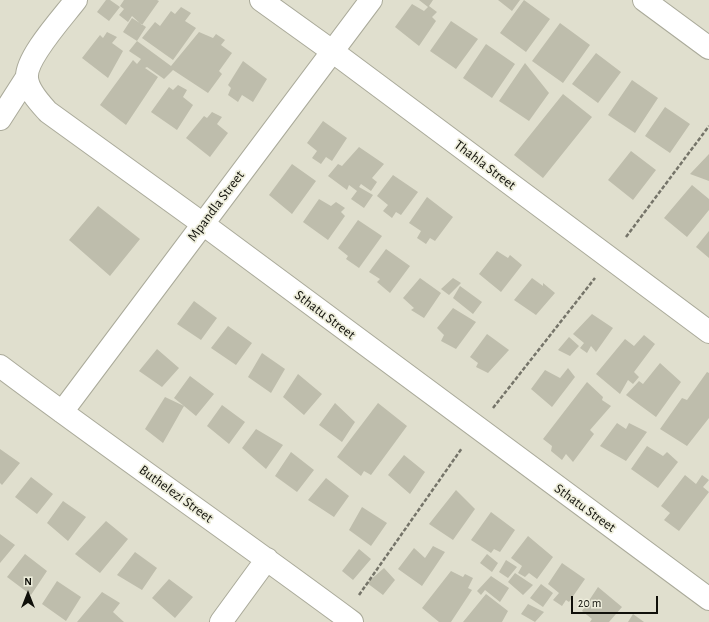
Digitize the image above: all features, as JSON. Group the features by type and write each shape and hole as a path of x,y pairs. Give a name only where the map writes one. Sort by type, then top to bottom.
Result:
{"street":[{"path":"0,119 27,78 29,65 34,55 76,0"},
{"name":"Thahla Street","path":"261,0 332,51 709,332"},
{"name":"Mpandla Street","path":"62,412 371,0"},
{"path":"644,0 709,48"},
{"name":"Sthatu Street","path":"27,78 30,88 37,100 48,112 203,224 709,599"},
{"name":"Buthelezi Street","path":"0,366 348,619"},
{"path":"221,622 267,559"}],"path":[{"path":"348,619 477,428"}],"building":[{"path":"106,0 110,0 120,7 109,21 97,12"},
{"path":"124,0 159,1 142,25 132,16 128,22 119,15 124,9 120,6"},
{"path":"419,0 433,0 429,6 437,12 432,17 436,21 419,46 395,27 412,4 424,11 428,7"},
{"path":"498,0 520,0 512,11"},
{"path":"524,0 550,19 526,52 500,33"},
{"path":"181,7 191,13 185,21 196,28 173,60 142,38 155,22 160,26 171,11 175,14"},
{"path":"132,18 146,27 137,41 123,32"},
{"path":"451,21 478,39 456,69 430,51"},
{"path":"560,23 590,45 563,83 532,61"},
{"path":"107,32 117,37 112,43 123,51 108,78 82,58 100,35 103,38"},
{"path":"199,32 213,38 216,34 225,40 221,45 232,53 219,71 222,74 208,93 173,70 164,79 147,67 145,68 158,77 126,125 100,105 133,60 137,64 141,59 129,51 137,41 171,66"},
{"path":"486,44 515,64 492,98 463,78"},
{"path":"596,53 621,72 598,103 572,84"},
{"path":"243,61 267,79 253,102 242,95 238,102 228,95 231,88 228,85"},
{"path":"525,63 549,93 529,121 499,101"},
{"path":"632,80 658,98 635,133 608,115"},
{"path":"178,85 187,90 183,97 193,105 177,130 151,112 169,87 173,90"},
{"path":"563,94 592,117 543,178 514,155"},
{"path":"665,107 690,124 670,153 645,136"},
{"path":"212,112 222,117 217,124 228,133 210,157 186,138 204,116 207,118"},
{"path":"323,121 347,138 332,161 326,157 321,164 312,158 317,151 307,143"},
{"path":"359,147 384,164 372,178 377,182 371,191 361,184 359,187 373,195 364,208 351,199 357,191 349,185 347,190 328,176 338,164 342,166"},
{"path":"631,151 656,170 633,200 608,180"},
{"path":"709,154 709,181 690,174"},
{"path":"292,164 316,181 292,214 269,195"},
{"path":"393,175 418,192 401,215 396,212 392,218 383,211 388,205 377,196"},
{"path":"692,185 709,199 709,210 687,237 664,218"},
{"path":"427,197 453,217 435,241 430,238 426,244 417,238 421,231 409,223"},
{"path":"319,199 331,206 336,202 345,208 341,212 345,216 328,240 303,222"},
{"path":"98,206 140,239 110,276 69,240"},
{"path":"358,220 382,236 359,268 346,259 348,256 338,248"},
{"path":"709,231 709,258 696,247"},
{"path":"386,249 410,266 390,293 377,282 380,279 369,272"},
{"path":"497,251 508,258 510,255 522,265 501,292 479,274"},
{"path":"420,278 441,293 424,318 411,310 414,308 403,298"},
{"path":"453,278 461,283 449,295 441,289"},
{"path":"532,278 543,286 543,283 555,293 536,315 514,300"},
{"path":"460,286 482,302 473,314 453,298"},
{"path":"194,301 217,318 201,340 177,324"},
{"path":"453,308 476,322 456,349 441,341 444,335 437,328"},
{"path":"592,314 613,328 596,352 591,346 587,353 580,348 584,343 573,334"},
{"path":"228,326 252,343 236,365 211,348"},
{"path":"487,334 509,350 488,373 476,367 478,363 470,357"},
{"path":"644,335 655,344 634,372 639,377 633,384 628,380 620,394 596,374 625,339 634,346"},
{"path":"569,337 579,346 570,356 558,350"},
{"path":"157,349 179,368 162,387 139,371"},
{"path":"262,353 285,369 271,393 248,377"},
{"path":"660,363 681,382 656,417 626,395 639,381 643,384"},
{"path":"568,368 575,377 552,407 531,389 545,370 560,378"},
{"path":"707,372 709,373 709,418 687,446 660,429 682,398 687,400"},
{"path":"298,374 322,394 304,415 283,397"},
{"path":"190,376 214,394 196,416 174,398"},
{"path":"587,382 603,397 602,400 611,406 590,430 594,434 573,462 566,454 562,460 551,451 552,446 543,439"},
{"path":"165,397 184,406 163,443 145,429"},
{"path":"335,403 355,422 342,442 319,425"},
{"path":"378,403 407,426 371,475 364,471 361,476 337,457"},
{"path":"222,405 245,422 229,444 207,426"},
{"path":"617,423 626,429 629,423 647,432 626,461 600,446"},
{"path":"256,429 283,445 266,469 242,448"},
{"path":"647,446 663,456 667,452 678,462 658,488 631,469"},
{"path":"0,449 20,463 2,485 0,483"},
{"path":"291,452 314,470 297,492 275,476"},
{"path":"404,455 425,472 410,494 388,475"},
{"path":"685,475 696,484 702,475 709,480 703,487 709,492 679,531 664,520 670,513 661,506"},
{"path":"31,477 53,494 37,514 15,497"},
{"path":"326,478 349,496 334,517 308,500"},
{"path":"456,490 475,509 453,540 429,524"},
{"path":"63,501 86,517 68,541 47,523"},
{"path":"362,507 387,523 371,546 349,530"},
{"path":"491,512 515,530 500,552 494,549 491,553 471,540"},
{"path":"106,521 128,539 100,573 75,554"},
{"path":"0,534 15,545 0,563"},
{"path":"528,536 553,557 537,579 529,573 525,577 518,573 522,566 511,558"},
{"path":"433,546 445,552 422,586 398,569 414,548 425,558"},
{"path":"359,549 371,559 353,580 342,571"},
{"path":"135,552 157,568 142,590 117,575"},
{"path":"25,554 47,571 31,595 7,577"},
{"path":"487,554 498,563 492,572 480,563"},
{"path":"506,560 517,567 508,578 499,572"},
{"path":"562,563 585,579 569,602 566,600 562,606 553,600 559,593 548,584"},
{"path":"384,568 395,580 383,595 367,583"},
{"path":"451,571 463,577 465,574 473,578 468,588 472,590 451,622 439,622 422,608"},
{"path":"515,573 533,585 523,595 508,582"},
{"path":"491,576 509,588 500,602 485,590 481,595 477,591"},
{"path":"169,579 193,597 175,618 152,598"},
{"path":"57,581 81,597 66,621 42,604"},
{"path":"541,584 553,593 543,607 530,598"},
{"path":"598,587 622,607 609,622 590,622 592,619 582,611"},
{"path":"102,592 120,603 113,612 124,622 77,622"},
{"path":"486,594 508,611 502,622 463,622"},
{"path":"528,604 544,612 535,622 521,614"},
{"path":"633,614 644,622 628,622"}]}
